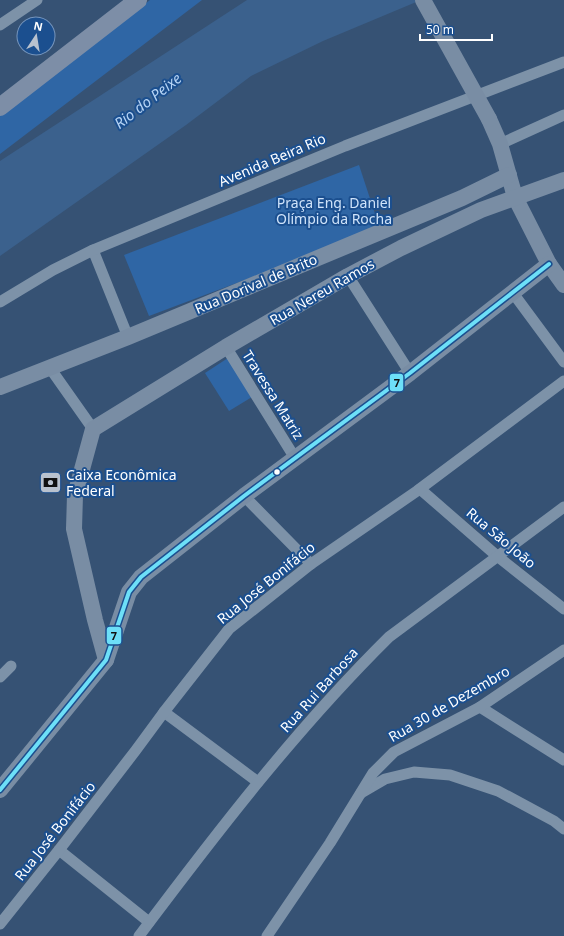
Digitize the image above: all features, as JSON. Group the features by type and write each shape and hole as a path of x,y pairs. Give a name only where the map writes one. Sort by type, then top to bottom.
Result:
{"main road":[{"path":"0,107 138,0"}],"street":[{"path":"0,25 37,0"},
{"path":"423,0 489,119 500,144 515,196 549,264 564,284"},
{"name":"Avenida Beira Rio","path":"0,302 53,270 93,250 344,146 564,62"},
{"path":"500,144 564,115"},
{"name":"Rua Dorival de Brito","path":"0,387 128,337 462,198 509,175"},
{"name":"Rua Nereu Ramos","path":"93,429 226,347 348,276 401,248 481,210 515,196 564,180"},
{"path":"93,250 128,337"},
{"path":"0,790 106,660 130,592 141,577 244,496 410,373 549,264"},
{"path":"348,276 410,373"},
{"path":"513,293 564,362"},
{"name":"Travessa Matriz","path":"226,347 295,458"},
{"path":"50,368 93,429 75,495 74,528 95,620 106,660"},
{"name":"Rua José Bonifácio","path":"0,924 59,850 229,629 311,564 420,489 564,382"},
{"name":"Rua São João","path":"420,489 497,556 564,609"},
{"path":"244,496 311,564"},
{"name":"Rua Rui Barbosa","path":"139,936 258,782 368,657 389,637 564,507"},
{"path":"95,620 111,619 122,615"},
{"name":"Rua 30 de Dezembro","path":"267,936 330,843 373,772 394,752 480,707 564,650"},
{"path":"0,677 11,666"},
{"path":"480,707 564,760"},
{"path":"164,712 258,782"},
{"path":"360,793 385,779 414,772 450,775 498,791 554,821 564,829"},
{"path":"59,850 149,922"}],"green space":[{"path":"150,0 202,0 0,154 0,115"},
{"name":"Praça Eng. Daniel Olímpio da Rocha","path":"359,165 380,229 149,316 124,255"},
{"path":"228,358 252,397 229,411 205,373"}],"water":[{"name":"Rio do Peixe","path":"247,0 421,0 323,41 251,76 186,125 0,256 0,161"}],"transit line":[{"name":"7","path":"0,790 106,660 129,592 141,577 244,496 410,373 549,264"}],"place":[{"name":"Caixa Econômica Federal","path":"50,483"}]}
